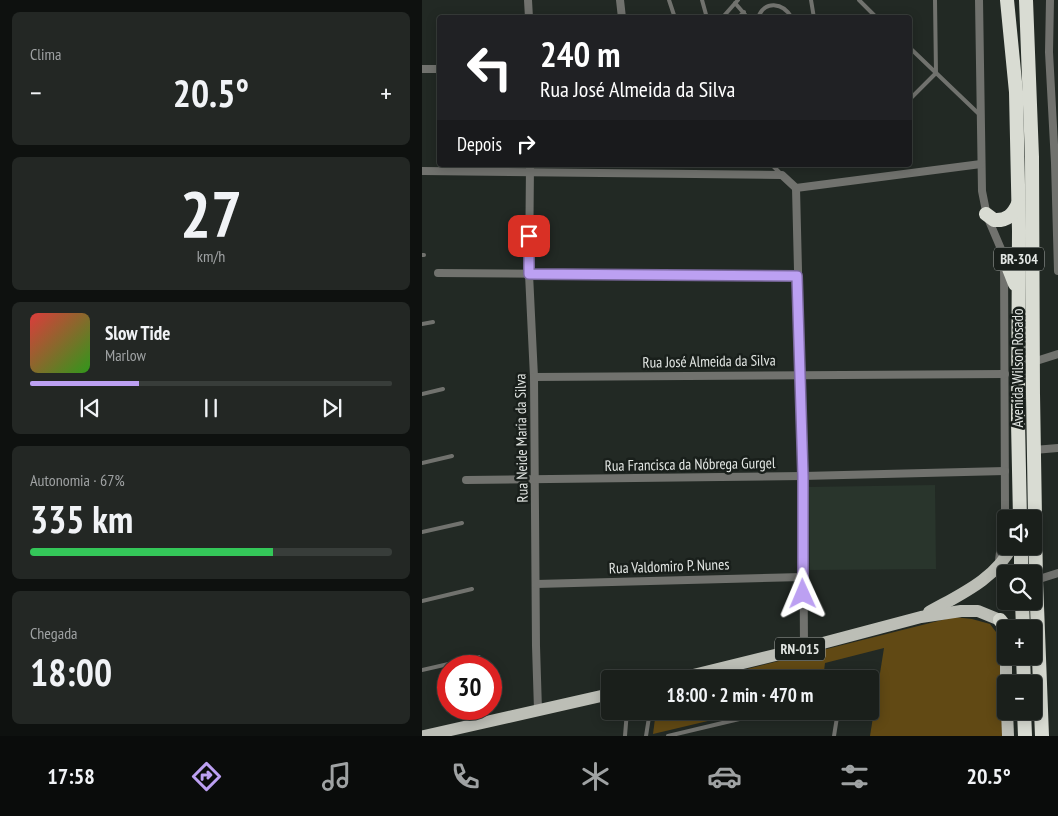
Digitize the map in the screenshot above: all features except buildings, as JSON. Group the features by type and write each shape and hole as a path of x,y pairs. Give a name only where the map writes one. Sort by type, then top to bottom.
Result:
{"highway":[{"name":"Avenida Wilson Rosado","path":"1006,0 1016,92 1020,510"},
{"name":"Avenida Wilson Rosado","path":"1026,0 1032,157 1036,565"},
{"path":"986,214 994,220 1005,220 1014,213 1018,203"},
{"path":"1004,256 1019,293"},
{"name":"Avenida Wilson Rosado","path":"1037,610 1042,736"},
{"path":"1024,720 1024,736"}],"main road":[{"path":"921,617 966,591 997,567"},
{"path":"921,617 961,611 978,611 997,622"},
{"name":"RN-015","path":"715,670 921,617"},
{"path":"424,736 601,696"},
{"path":"1007,720 1008,736"}],"street":[{"path":"528,0 529,15"},
{"path":"620,0 622,15"},
{"path":"979,0 982,191 986,214 1004,256 1005,509 1002,544 997,565"},
{"path":"1050,0 1049,52 1056,167 1058,270"},
{"path":"1049,52 1058,50"},
{"path":"422,69 437,69"},
{"path":"796,188 981,164"},
{"path":"423,171 530,168 782,174 796,188 803,476 804,648"},
{"name":"Rua Neide Maria da Silva","path":"530,168 529,274 534,377 538,710"},
{"path":"438,273 797,276"},
{"path":"1033,362 1058,354"},
{"name":"Rua José Almeida da Silva","path":"534,377 1005,374"},
{"path":"1034,450 1057,449"},
{"name":"Rua Francisca da Nóbrega Gurgel","path":"466,480 803,476 1005,471"},
{"path":"1042,578 1058,573"},
{"name":"Rua Valdomiro P. Nunes","path":"536,584 803,576"}],"lane":[{"path":"669,0 674,15"},
{"path":"702,0 706,15"},
{"path":"811,0 814,15"},
{"path":"859,0 874,15"},
{"path":"912,97 936,73 935,0"},
{"path":"724,15 736,1 746,15"},
{"path":"759,15 766,6 772,4 784,7 790,15"},
{"path":"741,15 744,12"},
{"path":"912,50 980,115"},
{"path":"774,167 782,174"},
{"path":"422,324 433,322"},
{"path":"422,394 443,389"},
{"path":"422,463 452,456"},
{"path":"422,532 462,523"},
{"path":"422,601 472,589"},
{"path":"422,670 437,667"},
{"path":"625,736 626,720"},
{"path":"646,736 649,720"},
{"path":"668,736 735,720"},
{"path":"834,736 837,720"}],"shaded area":[{"path":"935,485 936,569 810,570 809,487"},
{"path":"954,617 972,619 990,624 997,633 997,665 1001,665 1001,675 997,675 997,720 1002,720 1002,736 870,736 873,720 879,720 879,679 884,648 825,663 824,670 743,670"},
{"path":"655,720 712,720 653,734"}],"route":[{"path":"529,236 529,274 797,276 803,476 803,594"}]}
